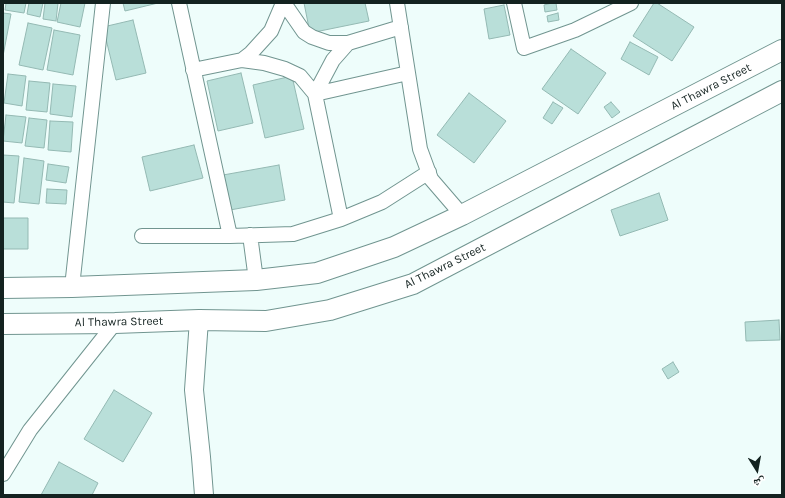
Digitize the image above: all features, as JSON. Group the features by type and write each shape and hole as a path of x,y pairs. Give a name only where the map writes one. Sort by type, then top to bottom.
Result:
{"main road":[{"name":"Al Thawra Street","path":"3,288 256,280 317,273 394,247 462,215 782,50"},
{"name":"Al Thawra Street","path":"3,324 115,323 199,320 266,321 330,310 413,284 782,91"}],"street":[{"path":"72,287 103,3"},
{"path":"179,3 230,236"},
{"path":"242,60 251,54 271,31 283,3"},
{"path":"283,3 304,32 312,38 329,43 348,44 401,27"},
{"path":"397,3 420,149 431,179 462,215"},
{"path":"514,3 524,48 575,30 631,3"},
{"path":"315,94 333,60 348,44"},
{"path":"194,70 242,60 264,63 300,76 315,94 341,218"},
{"path":"315,94 408,73"},
{"path":"142,236 294,234 382,202 429,172"},
{"path":"250,235 256,280"},
{"path":"199,320 194,390 204,495"},
{"path":"3,474 30,430 115,323"}],"building":[{"path":"6,3 26,3 24,13 5,10"},
{"path":"29,3 43,3 40,17 27,14"},
{"path":"45,3 58,3 56,21 43,19"},
{"path":"61,3 85,3 80,27 57,22"},
{"path":"123,3 158,3 125,11"},
{"path":"304,3 365,3 369,21 310,33"},
{"path":"556,3 557,10 545,12 544,5"},
{"path":"654,3 657,3 694,27 672,61 633,36"},
{"path":"504,5 510,35 489,39 484,9"},
{"path":"3,13 11,14 3,56"},
{"path":"558,13 559,20 548,22 547,16"},
{"path":"133,20 146,73 116,80 103,27"},
{"path":"28,23 52,28 43,70 19,65"},
{"path":"54,30 80,35 73,75 47,70"},
{"path":"630,42 658,57 649,75 621,59"},
{"path":"571,49 606,73 578,114 542,89"},
{"path":"241,73 253,123 218,131 207,81"},
{"path":"8,74 26,76 22,106 4,103"},
{"path":"292,76 304,129 265,138 253,85"},
{"path":"29,81 50,83 47,112 26,110"},
{"path":"53,84 76,86 72,117 50,114"},
{"path":"469,93 506,121 474,163 437,135"},
{"path":"553,102 563,108 552,124 543,118"},
{"path":"611,102 620,112 612,118 604,107"},
{"path":"6,115 26,117 22,143 3,141"},
{"path":"29,118 47,120 44,148 25,146"},
{"path":"50,121 73,122 71,152 48,150"},
{"path":"194,145 203,178 150,191 142,157"},
{"path":"3,155 19,156 14,203 3,202"},
{"path":"24,158 44,161 39,204 19,202"},
{"path":"48,164 69,167 66,183 46,180"},
{"path":"279,165 285,200 230,210 223,175"},
{"path":"47,189 67,190 66,204 46,203"},
{"path":"659,193 668,220 620,236 611,210"},
{"path":"3,218 28,218 28,249 3,249"},
{"path":"779,320 780,340 746,341 745,322"},
{"path":"673,362 679,372 668,379 662,369"},
{"path":"114,390 152,413 123,462 84,439"},
{"path":"59,462 98,483 92,495 41,495"}]}
